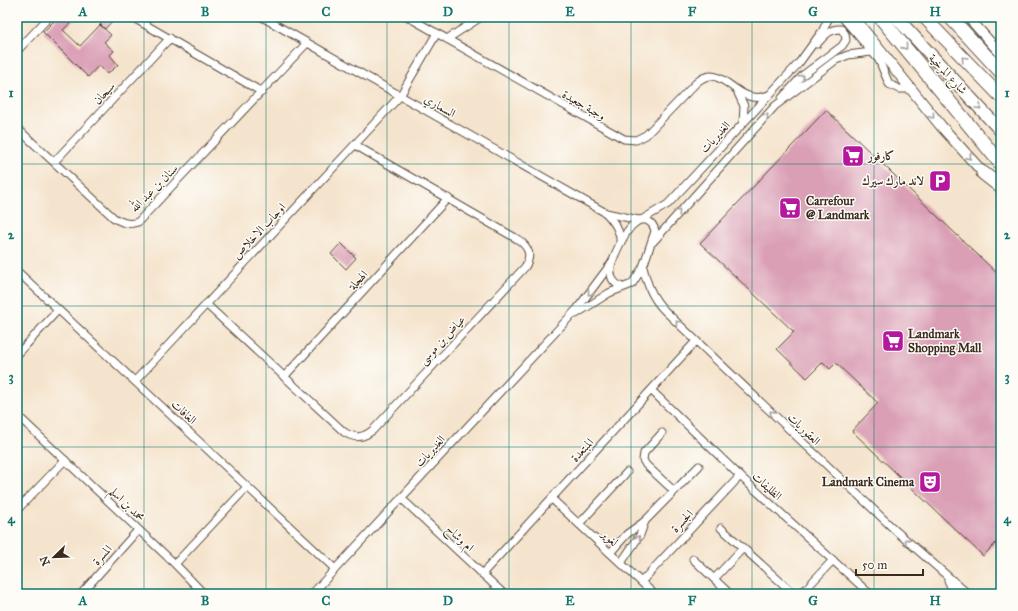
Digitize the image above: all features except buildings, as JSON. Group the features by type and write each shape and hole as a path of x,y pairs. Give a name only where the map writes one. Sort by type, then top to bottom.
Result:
{"highway":[{"path":"880,17 1001,164"},
{"name":"شارع المرخية","path":"896,17 1001,131"},
{"name":"شارع المرخية","path":"924,17 1001,97"},
{"path":"950,17 1001,72"},
{"path":"983,174 1001,187"}],"main road":[{"path":"853,17 911,90 983,174 1001,192"}],"street":[{"path":"17,51 49,17"},
{"path":"132,17 262,92"},
{"name":"السماري","path":"262,17 606,213 641,220"},
{"name":"وجبة جعيدة","path":"408,17 617,137 630,141 646,135 704,76 714,75 719,77 737,91 750,98 760,98 769,95"},
{"path":"447,39 481,17"},
{"name":"الغديريات","path":"799,63 823,30 829,17"},
{"path":"842,17 882,67 889,84 899,89 911,90"},
{"path":"968,17 1001,54"},
{"name":"الغديريات","path":"312,594 335,569 401,498 563,323 590,294 612,261 629,228 668,204 828,32 835,28 841,29 845,34 846,40 842,46 803,75 653,242 643,266 632,284 622,287 597,300 563,323"},
{"name":"اوجاب الاخلاص","path":"135,381 400,96 437,33"},
{"name":"سيحان","path":"54,162 170,38"},
{"name":"سنان بن عبد الله","path":"17,128 114,218 121,223 129,224 138,222 307,43"},
{"name":"الغديريات","path":"775,106 836,60 848,55 871,52"},
{"path":"737,91 744,106 743,122"},
{"name":"عياض بن موسى","path":"206,304 344,432 351,437 358,437 367,435 525,267 529,261 530,253 527,246 519,240 355,145"},
{"name":"الهجلة","path":"284,377 448,198"},
{"name":"السماري","path":"606,213 616,226 620,238 620,245"},
{"path":"641,220 652,223 655,227 656,231 653,242"},
{"path":"612,261 610,270 611,276 617,284 622,287"},
{"name":"العقوريات","path":"643,266 647,284 657,303 887,523 968,594"},
{"name":"الغافات","path":"17,271 335,569"},
{"path":"17,355 58,310"},
{"name":"المبتعدة","path":"482,574 652,391 696,341"},
{"name":"الظليفات","path":"652,391 740,476 870,594"},
{"name":"محمد بن اسلم","path":"17,415 176,564 204,594"},
{"path":"662,433 644,453 642,460 674,491"},
{"path":"17,510 65,460"},
{"path":"610,553 627,534 645,521 699,466"},
{"path":"579,524 627,472"},
{"name":"الجسرة","path":"641,582 740,476"},
{"path":"176,564 247,487"},
{"name":"ام وشاح","path":"401,498 504,594"},
{"name":"لغوير","path":"552,499 654,594"},
{"path":"621,563 636,542 645,521"},
{"path":"721,528 794,594"},
{"name":"المسرة","path":"81,594 138,530"},
{"path":"714,579 743,548"},
{"path":"693,559 730,594"},
{"path":"801,594 833,560"},
{"path":"946,575 953,587 954,594"}],"place":[{"name":"كارفور","path":"853,156"},
{"name":"لاند مارك سيرك","path":"940,181"},
{"name":"Carrefour @ Landmark","path":"790,208"},
{"name":"Landmark Shopping Mall","path":"893,341"},
{"name":"Landmark Cinema","path":"930,482"}]}
